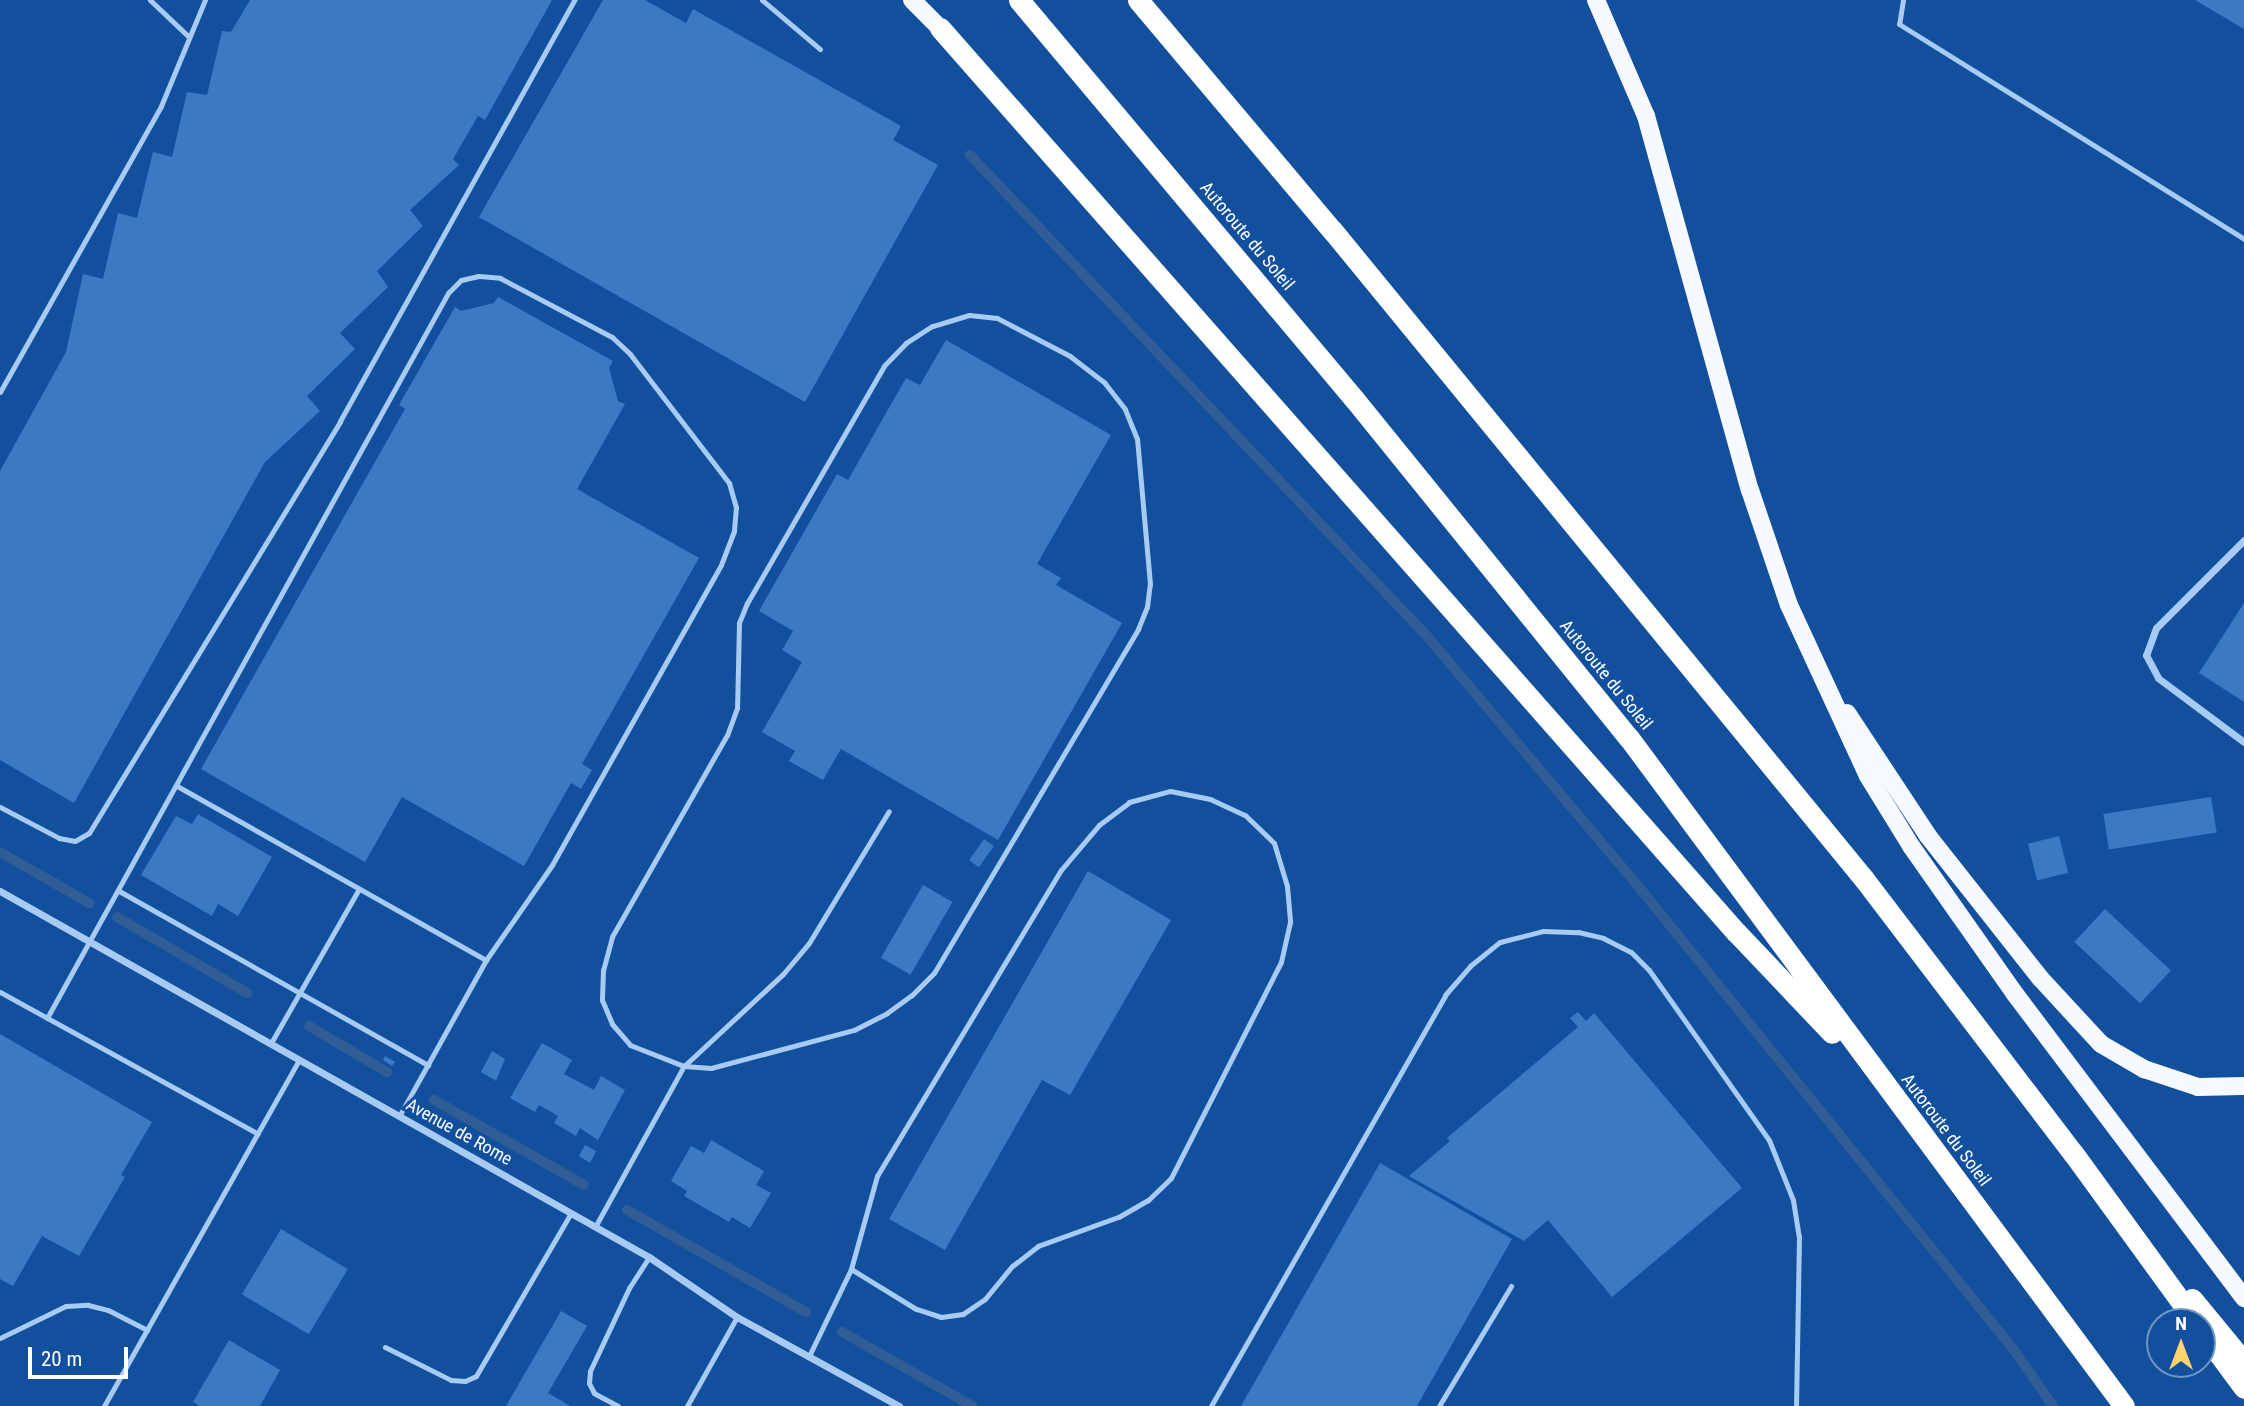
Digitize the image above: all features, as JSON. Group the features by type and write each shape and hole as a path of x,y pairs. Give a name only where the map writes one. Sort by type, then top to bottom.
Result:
{"highway":[{"name":"Autoroute du Soleil","path":"1018,0 1355,400 1629,738 2124,1406"},
{"path":"1138,0 1350,252 1855,868 2073,1153 2186,1308"},
{"path":"940,28 1727,922 1894,1098"},
{"path":"2073,1153 2244,1362"},
{"path":"2216,1350 2244,1388"}],"main road":[{"path":"914,0 940,28"},
{"path":"1596,0 1646,116 1750,490 1789,606 1868,776 1910,846 2015,994 2244,1298"},
{"path":"1814,664 1928,836 2041,979 2101,1044 2144,1069 2197,1087 2244,1086"}],"street":[{"path":"2244,540 2156,628 2146,655 2158,678 2244,742"},
{"name":"Avenue de Rome","path":"0,891 649,1257 737,1317 899,1406"}],"lane":[{"path":"150,0 189,37"},
{"path":"0,391 161,106 205,0"},
{"path":"0,807 59,838 75,841 89,833 340,421 574,0"},
{"path":"762,0 820,49"},
{"path":"1903,0 1899,24 2244,239"},
{"path":"47,1018 448,293 461,280 479,276 500,278 612,337 630,354 729,483 736,507 734,531 721,565 552,865 486,960 399,1116"},
{"path":"969,315 997,318 1070,356 1105,383 1125,409 1137,439 1150,584 1147,607 1138,629 934,972 912,995 854,1030 711,1068 684,1066 630,1045 612,1024 602,1000 603,970 612,937 727,735 737,708 738,623 884,366 906,344 932,326 969,315"},
{"path":"177,786 486,960"},
{"path":"809,1356 851,1269 877,1176 1060,870 1099,825 1129,802 1170,791 1210,799 1245,815 1274,844 1287,887 1290,922 1281,962 1171,1178 1149,1200 1118,1217 1038,1246 1012,1266 985,1299 963,1314 941,1317 916,1309 851,1269"},
{"path":"595,1227 684,1066 783,974 809,943 889,811"},
{"path":"271,1043 359,889"},
{"path":"119,891 428,1065"},
{"path":"1212,1406 1445,995 1470,966 1500,942 1543,931 1578,932 1603,938 1631,952 1649,970 1769,1140 1793,1200 1799,1236 1796,1406"},
{"path":"0,992 258,1134"},
{"path":"104,1406 299,1060"},
{"path":"385,1347 451,1380 465,1381 476,1376 571,1213"},
{"path":"618,1406 594,1393 589,1382 590,1371 629,1288 649,1257"},
{"path":"1439,1406 1511,1286"},
{"path":"0,1338 66,1306 108,1310 148,1330"},
{"path":"687,1406 737,1317"}],"building":[{"path":"250,0 552,0 485,120 478,116 453,159 459,165 410,210 423,226 377,271 388,287 340,333 355,349 307,396 320,411 265,462 74,803 0,760 0,471 66,352 83,274 103,279 118,213 137,218 153,152 172,157 187,92 207,95 222,31 231,32"},
{"path":"603,0 645,0 686,23 693,9 901,126 893,140 938,165 805,402 479,217"},
{"path":"2195,0 2244,0 2244,29"},
{"path":"498,297 613,361 609,368 618,401 625,404 577,489 699,558 582,764 592,770 581,789 571,783 524,866 402,797 365,862 201,769 405,409 399,405 455,307 461,311 494,303"},
{"path":"946,340 1111,435 1037,564 1061,578 1056,585 1122,623 998,840 841,749 823,780 789,761 795,751 762,732 802,662 782,650 793,631 759,611 837,474 848,480 906,378 920,385"},
{"path":"2244,603 2244,702 2199,673"},
{"path":"2211,797 2217,833 2109,850 2103,814"},
{"path":"198,814 272,857 238,916 218,904 212,916 141,875 176,816 192,824"},
{"path":"2059,836 2068,873 2037,881 2028,844"},
{"path":"984,839 994,846 979,867 969,860"},
{"path":"1088,871 1171,920 1070,1095 1042,1080 945,1250 889,1219"},
{"path":"923,885 952,902 910,975 881,958"},
{"path":"2105,909 2171,970 2140,1003 2074,942"},
{"path":"1578,1012 1586,1021 1594,1013 1742,1188 1612,1297 1548,1220 1524,1241 1409,1176 1450,1141 1447,1138 1578,1027 1570,1018"},
{"path":"0,1034 152,1122 121,1175 125,1177 79,1256 42,1236 13,1286 0,1279"},
{"path":"542,1043 572,1060 564,1074 594,1090 601,1076 625,1090 598,1140 580,1128 576,1136 554,1123 558,1116 539,1105 535,1112 510,1098"},
{"path":"492,1051 505,1059 496,1081 481,1072"},
{"path":"385,1056 395,1062 392,1066 383,1060"},
{"path":"711,1140 764,1171 756,1185 771,1193 750,1228 732,1217 729,1222 684,1196 687,1191 671,1181 691,1146 704,1153"},
{"path":"585,1145 596,1151 590,1163 579,1156"},
{"path":"1380,1163 1512,1239 1417,1406 1241,1406"},
{"path":"281,1229 348,1269 309,1334 242,1294"},
{"path":"561,1311 587,1326 548,1393 570,1406 506,1406"},
{"path":"229,1340 280,1370 260,1406 200,1406 193,1402"}],"waterway":[{"path":"970,155 1426,635 1634,881 2014,1350 2053,1406"},
{"path":"0,852 89,903"},
{"path":"117,917 247,993"},
{"path":"309,1026 387,1072"},
{"path":"434,1100 584,1185"},
{"path":"627,1210 806,1312"},
{"path":"842,1332 972,1406"}]}
